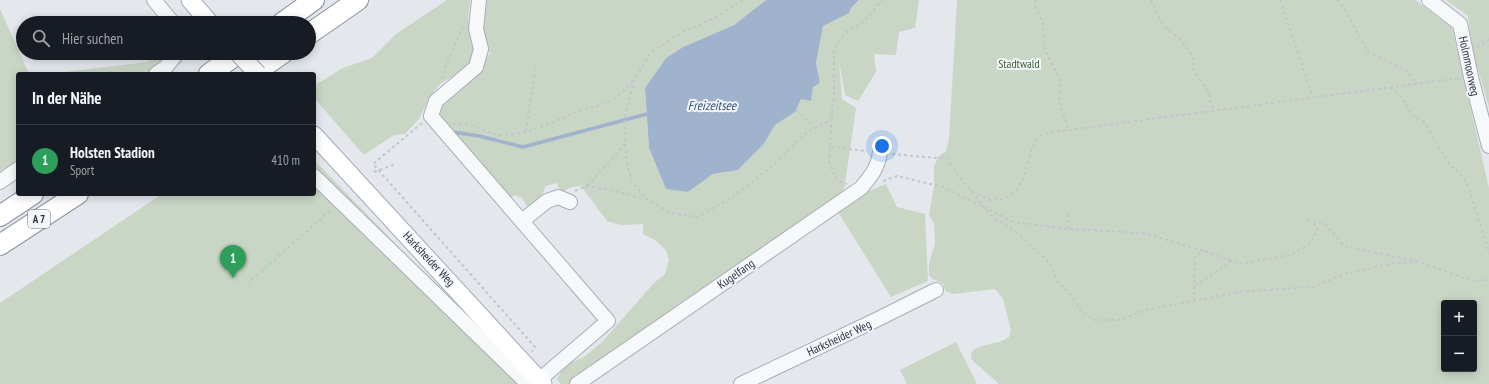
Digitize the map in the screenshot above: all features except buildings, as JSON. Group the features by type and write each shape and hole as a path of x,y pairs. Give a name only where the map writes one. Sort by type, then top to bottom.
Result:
{"highway":[{"path":"292,16 314,0"},
{"path":"316,29 358,0"},
{"path":"213,72 229,60"},
{"path":"256,72 273,60"},
{"name":"A 7","path":"0,216 30,196"},
{"name":"A 7","path":"0,245 75,196"}],"main road":[{"path":"190,0 204,16"},
{"path":"245,60 256,72"},
{"name":"Harksheider Weg","path":"316,137 525,364 537,383"}],"street":[{"path":"154,0 167,16"},
{"path":"316,178 537,383 608,321 435,121 436,101 476,67 481,49 476,30 479,0"},
{"name":"Holmmoorweg","path":"1428,0 1460,24 1471,77 1489,146"},
{"path":"159,72 166,67 171,60"},
{"name":"Kugelfang","path":"577,384 861,188 873,175 884,153"},
{"path":"0,182 16,170"},
{"path":"522,221 547,200 564,199"},
{"name":"Harksheider Weg","path":"741,384 936,290"}],"path":[{"path":"525,364 534,347 373,164 435,121 462,122 498,135 526,132 606,103 620,94 635,79 651,52 683,32 714,18 743,0"},
{"path":"858,150 832,147 834,49 845,33 865,20 883,0"},
{"path":"1035,0 1036,9 1043,23 1045,51 1060,79 1059,100 1068,129"},
{"path":"1151,0 1163,25 1182,41 1193,56 1192,68 1207,89 1213,110"},
{"path":"1280,0 1313,97"},
{"path":"1337,0 1345,9 1368,52 1407,71 1416,84"},
{"path":"442,80 446,66 464,26"},
{"path":"526,132 536,63"},
{"path":"971,190 989,200 1004,199 1017,191 1034,146 1040,136 1068,129 1471,77"},
{"path":"635,79 625,114 624,124 627,164 632,182 646,200"},
{"path":"1390,87 1402,99 1411,114 1423,121 1450,164 1460,173 1468,186 1489,253"},
{"path":"796,110 814,127"},
{"path":"587,186 611,190 646,200 671,213 698,217 733,197 771,168 807,132 814,127 827,122 832,112"},
{"path":"564,199 587,186 626,143"},
{"path":"884,153 947,159 984,209 994,218 1016,232 1050,263 1057,282 1071,295 1080,309 1094,320 1119,320 1149,309 1194,302 1246,291 1314,287 1344,274 1364,269 1389,264 1419,262"},
{"path":"374,172 396,164"},
{"path":"943,187 984,209 1014,222 1069,229 1143,233 1205,251 1240,264 1291,255 1311,243 1318,228 1312,222"},
{"path":"247,284 341,202"},
{"path":"1068,214 1069,229"},
{"path":"1307,220 1326,225 1344,246 1419,262 1472,281 1489,280"},
{"path":"1194,302 1195,256 1205,251"},
{"path":"1194,286 1232,261"}],"green space":[{"path":"447,0 470,0 468,19 474,48 472,61 464,69 440,84 430,96 419,119 405,134 394,135 364,155 316,100 317,84 343,68 372,58 396,34"},
{"path":"482,0 766,0 734,25 683,47 666,58 645,88 649,148 666,189 688,192 713,174 738,170 763,145 775,125 795,112 801,99 812,87 820,83 816,63 823,26 849,13 851,8 859,0 919,0 915,28 899,32 896,55 874,54 876,72 858,101 845,95 839,61 842,99 856,108 844,190 801,221 790,236 571,384 561,384 557,379 565,365 584,357 602,342 654,283 665,274 669,260 666,250 655,240 643,234 643,224 621,225 607,221 581,186 572,187 562,192 556,183 546,186 540,198 529,209 521,197 514,195 510,199 429,104 468,77 490,54 484,33"},
{"name":"Stadtwald","path":"957,0 1415,0 1452,28 1489,188 1489,384 999,384 971,359 972,351 976,348 1005,340 1009,337 1011,330 1003,299 995,289 953,294 946,291 943,284 933,279 929,275 929,263 935,244 934,223 929,215 934,186 934,167 938,157 946,151 949,139"},
{"path":"1446,0 1489,0 1489,107 1473,53 1468,16"},
{"path":"0,9 16,45 16,60 23,60 28,72 16,72 16,175 0,187"},
{"path":"149,60 182,60 183,62 168,72 64,72 147,62"},
{"path":"316,162 532,384 0,384 0,303 159,196 316,196"},
{"path":"886,184 897,207 925,214 928,281 891,297 838,212 866,192"},
{"path":"956,342 977,384 907,384 900,370"}],"water":[{"name":"Freizeitsee","path":"766,0 859,0 851,8 849,13 823,26 816,63 820,83 813,87 811,101 801,99 795,112 775,125 763,145 738,170 713,174 688,192 666,189 649,148 645,88 666,58 683,47 734,25"}],"waterway":[{"path":"453,132 479,136 523,147 647,114"}],"place":[{"name":"Holsten Stadion","path":"233,278"}]}
